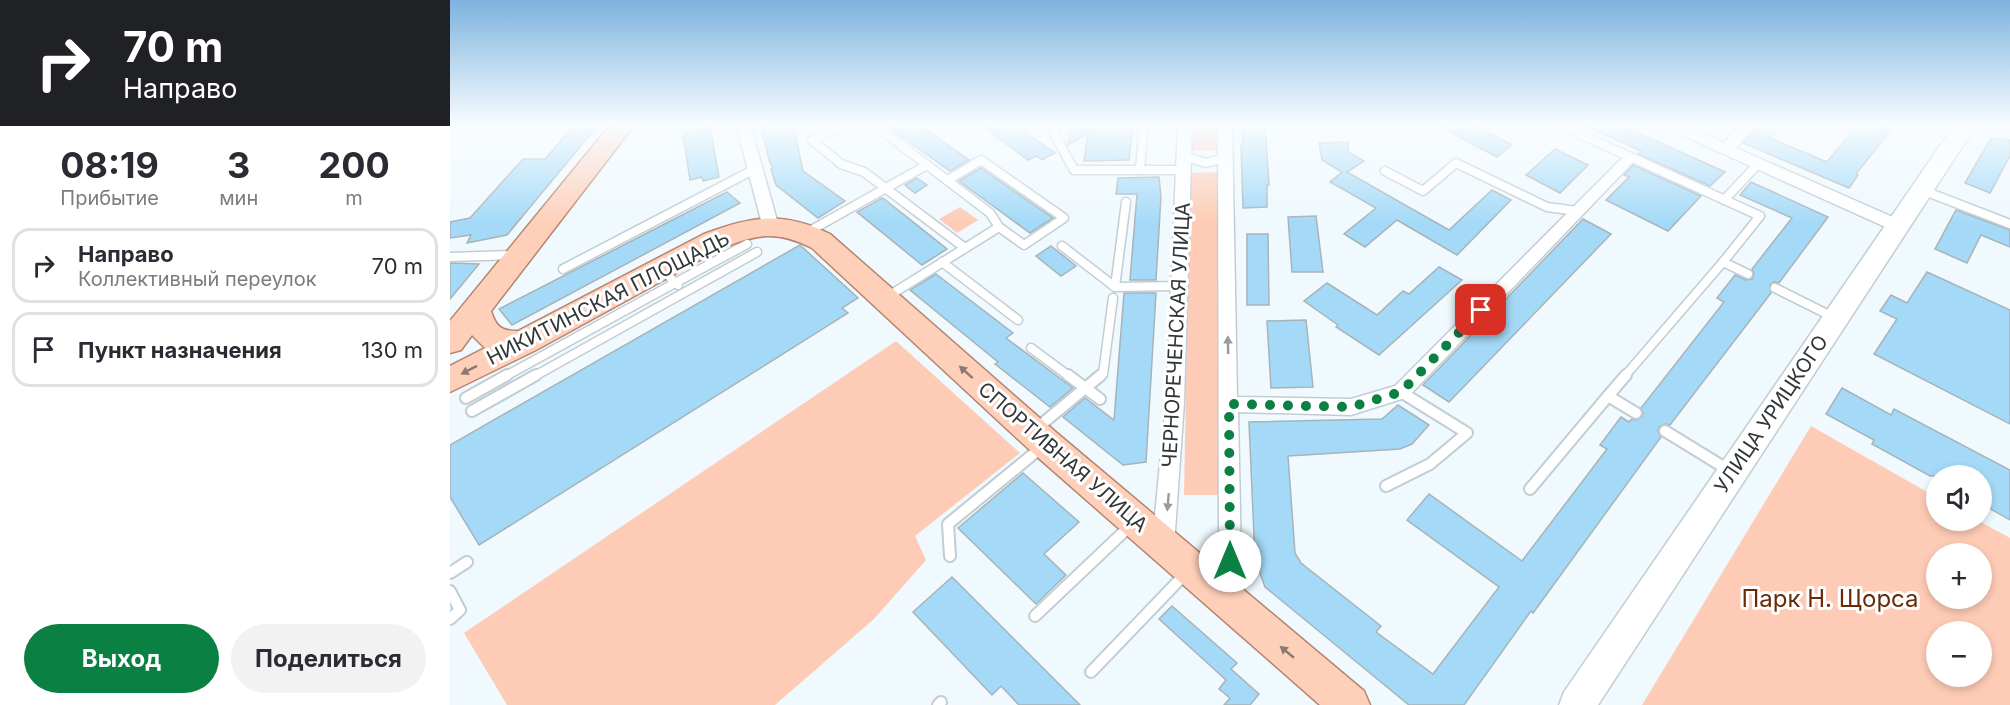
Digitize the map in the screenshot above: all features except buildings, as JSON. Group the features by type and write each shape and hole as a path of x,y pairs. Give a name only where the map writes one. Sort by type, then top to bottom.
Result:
{"main road":[{"path":"450,342 596,157"},
{"name":"УЛИЦА УРИЦКОГО","path":"1577,705 1944,157"},
{"name":"НИКИТИНСКАЯ ПЛОЩАДЬ","path":"458,389 525,342 669,275 731,233 758,240"},
{"name":"СПОРТИВНАЯ УЛИЦА","path":"758,240 804,234 821,241 1039,438 1234,606 1334,700"},
{"path":"476,308 484,335 492,339 525,342"}],"street":[{"path":"751,157 758,240"},
{"name":"ЧЕРНОРЕЧЕНСКАЯ УЛИЦА","path":"1163,546 1175,402 1184,157"},
{"path":"1744,157 1898,226"},
{"path":"1225,158 1230,561 1234,606"},
{"path":"1229,404 1351,407 1401,392 1630,158"}],"lane":[{"path":"832,157 841,164 864,172 965,248"},
{"path":"916,157 990,213 999,227 1024,245 1064,218 981,160 948,180"},
{"path":"1067,157 1074,170 1140,170 1184,163 1206,163 1225,158"},
{"path":"1140,170 1141,157"},
{"path":"1530,489 1760,216 1630,158"},
{"path":"1385,171 1423,191 1456,163 1547,207 1577,212"},
{"path":"1724,200 1758,163"},
{"path":"804,234 927,165"},
{"path":"563,269 754,169"},
{"path":"1922,190 2010,224"},
{"path":"1114,287 1126,202"},
{"path":"885,298 999,227"},
{"path":"472,411 685,293 758,240"},
{"path":"1062,246 1114,287 1180,286"},
{"path":"450,257 517,255"},
{"path":"942,262 1018,320"},
{"path":"1723,262 1748,274"},
{"path":"458,389 669,275 685,293"},
{"path":"1775,288 1835,318"},
{"path":"950,556 948,524 1039,438 1085,388 1103,374 1113,298"},
{"path":"1031,348 1100,399"},
{"path":"1386,486 1416,474 1438,461 1467,433 1401,392"},
{"path":"1608,396 1636,413"},
{"path":"1665,431 1732,472"},
{"path":"1035,616 1135,521"},
{"path":"450,573 467,562"},
{"path":"1091,672 1190,569"},
{"path":"450,591 460,610 450,619"}],"green space":[{"path":"1219,172 1224,495 1184,495 1190,173"},
{"path":"960,207 978,220 957,233 939,219"},
{"path":"896,341 1020,453 915,536 926,560 874,619 775,705 507,705 464,633"},
{"name":"Парк Н. Щорса","path":"1811,426 1926,491 1926,531 1992,531 1992,528 2010,538 2010,705 1642,705"}],"route":[{"path":"1230,561 1229,404 1351,407 1401,392 1481,310"}]}
